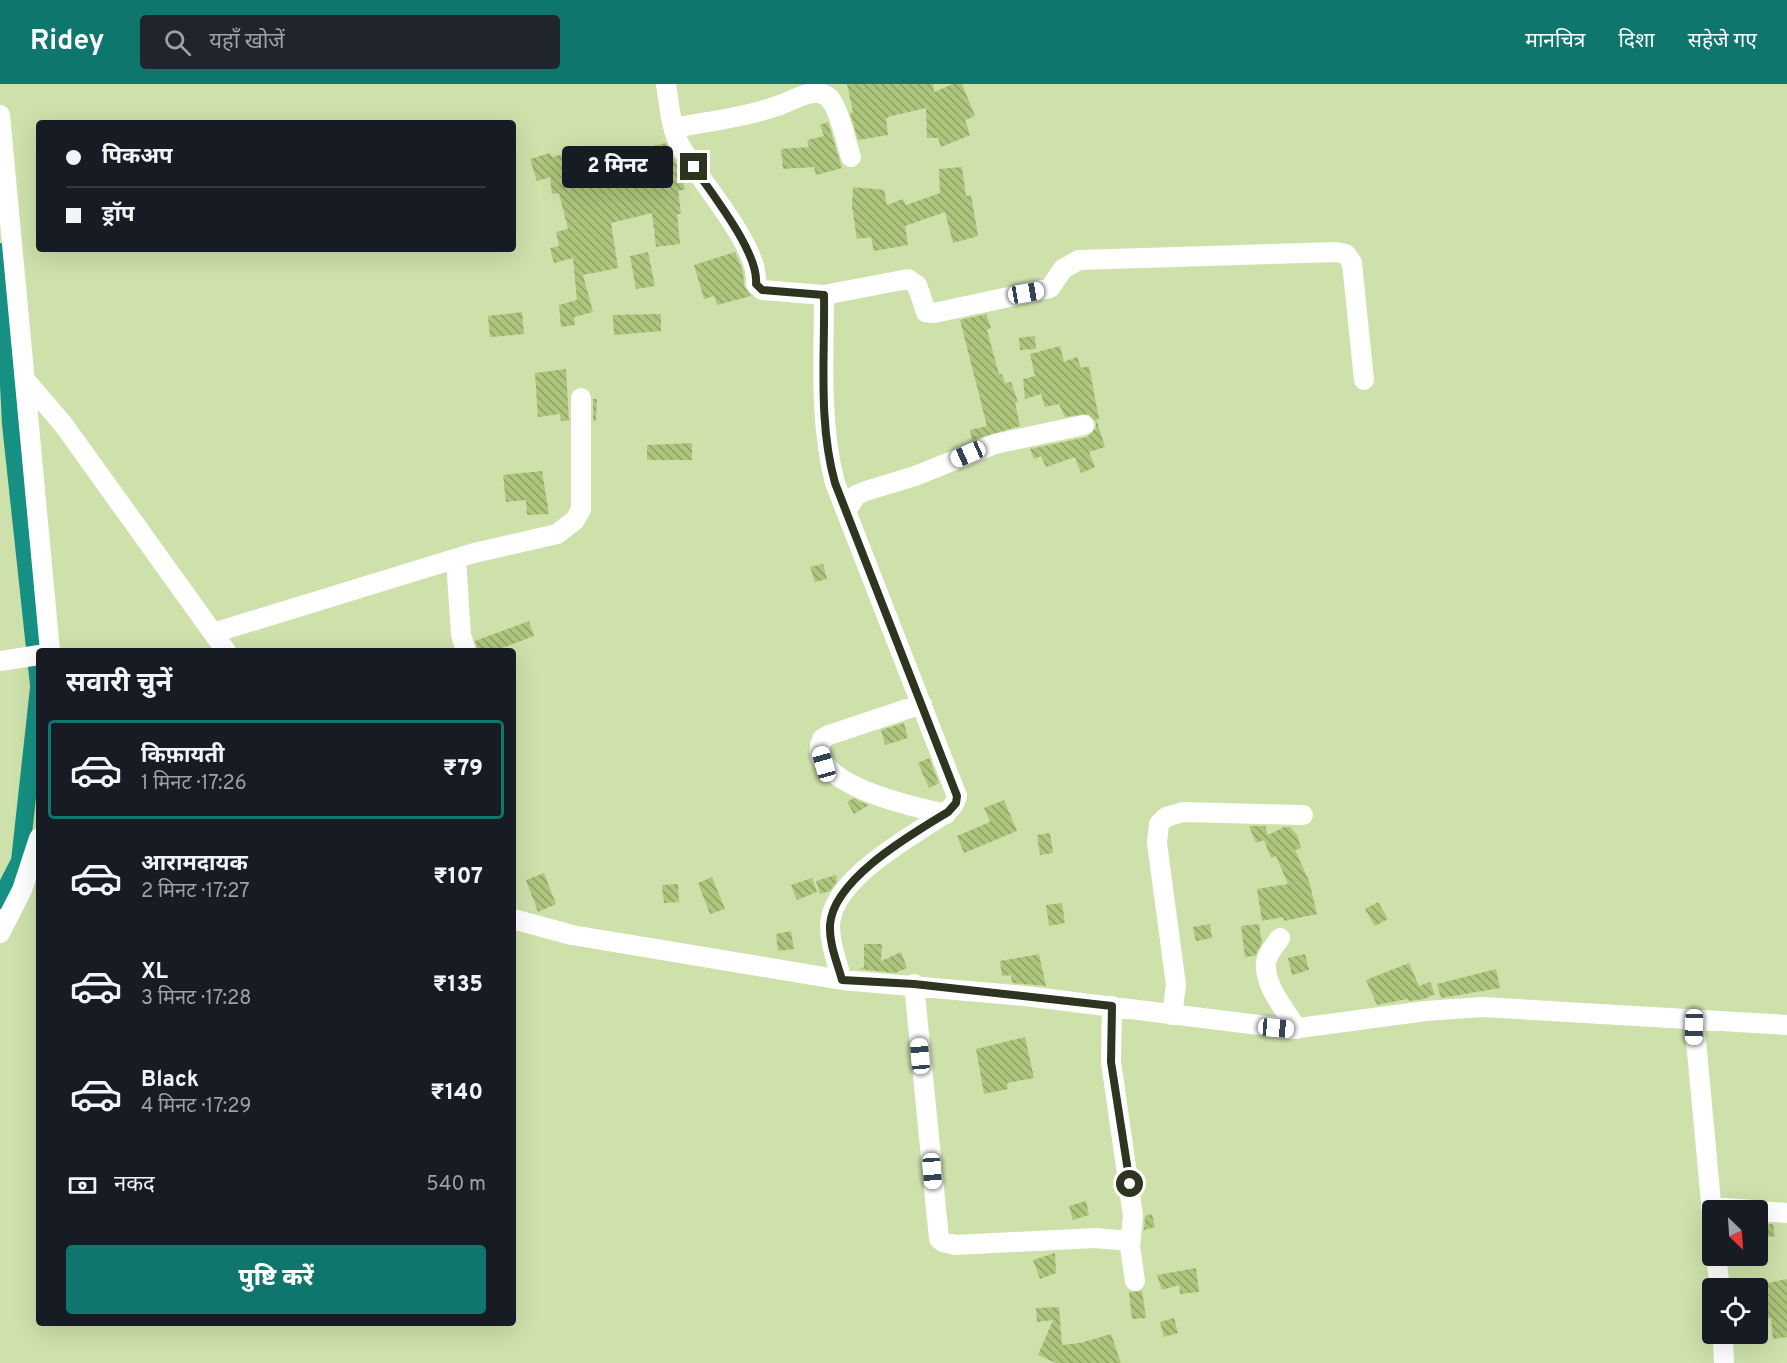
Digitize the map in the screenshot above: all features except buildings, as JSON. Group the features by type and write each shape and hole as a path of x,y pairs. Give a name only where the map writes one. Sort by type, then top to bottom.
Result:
{"street":[{"path":"666,84 676,137 747,250 757,276 756,284 768,293 824,295 908,279 917,285 926,312 934,314 1050,288 1063,269 1079,260 1336,252 1346,254 1352,263 1364,380"},
{"path":"675,128 761,111 808,94 823,94 828,96 835,109 851,157"},
{"path":"0,116 50,648"},
{"path":"824,295 825,436 835,483 956,787 956,803 946,813 869,867 843,893 833,909 830,925 831,944 842,980"},
{"path":"26,381 63,424 223,648"},
{"path":"213,633 456,559 557,534 575,520 581,509 581,398"},
{"path":"847,510 856,495 915,476 995,444 1084,425"},
{"path":"456,559 461,635 465,648"},
{"path":"0,662 32,656"},
{"path":"922,704 829,735 822,740 820,750 827,768 844,781 869,793 946,813"},
{"path":"1172,1015 1176,985 1157,843 1159,824 1166,818 1183,812 1303,815"},
{"path":"0,933 22,890 36,847"},
{"path":"516,920 572,935 842,980 914,984 1111,1016 1172,1015 1297,1029 1409,1013 1482,1007 1694,1029 1787,1026"},
{"path":"1280,938 1266,963 1278,999 1297,1029"},
{"path":"914,984 939,1239 955,1245 1095,1238 1130,1241"},
{"path":"1111,1016 1111,1062 1133,1216 1130,1241 1135,1281"},
{"path":"1694,1029 1710,1200"},
{"path":"1768,1212 1787,1213"},
{"path":"1723,1344 1724,1363"}],"waterway":[{"path":"0,252 4,285 11,424 36,657"},
{"path":"0,900 20,861 36,715"}],"route":[{"path":"694,167 747,250 757,276 756,284 762,290 768,293 824,295 825,436 829,461 835,483 881,603 956,787 956,803 948,812 861,874 843,893 833,909 830,925 831,944 842,980 914,984 1112,1006 1111,1062 1130,1184"}]}
